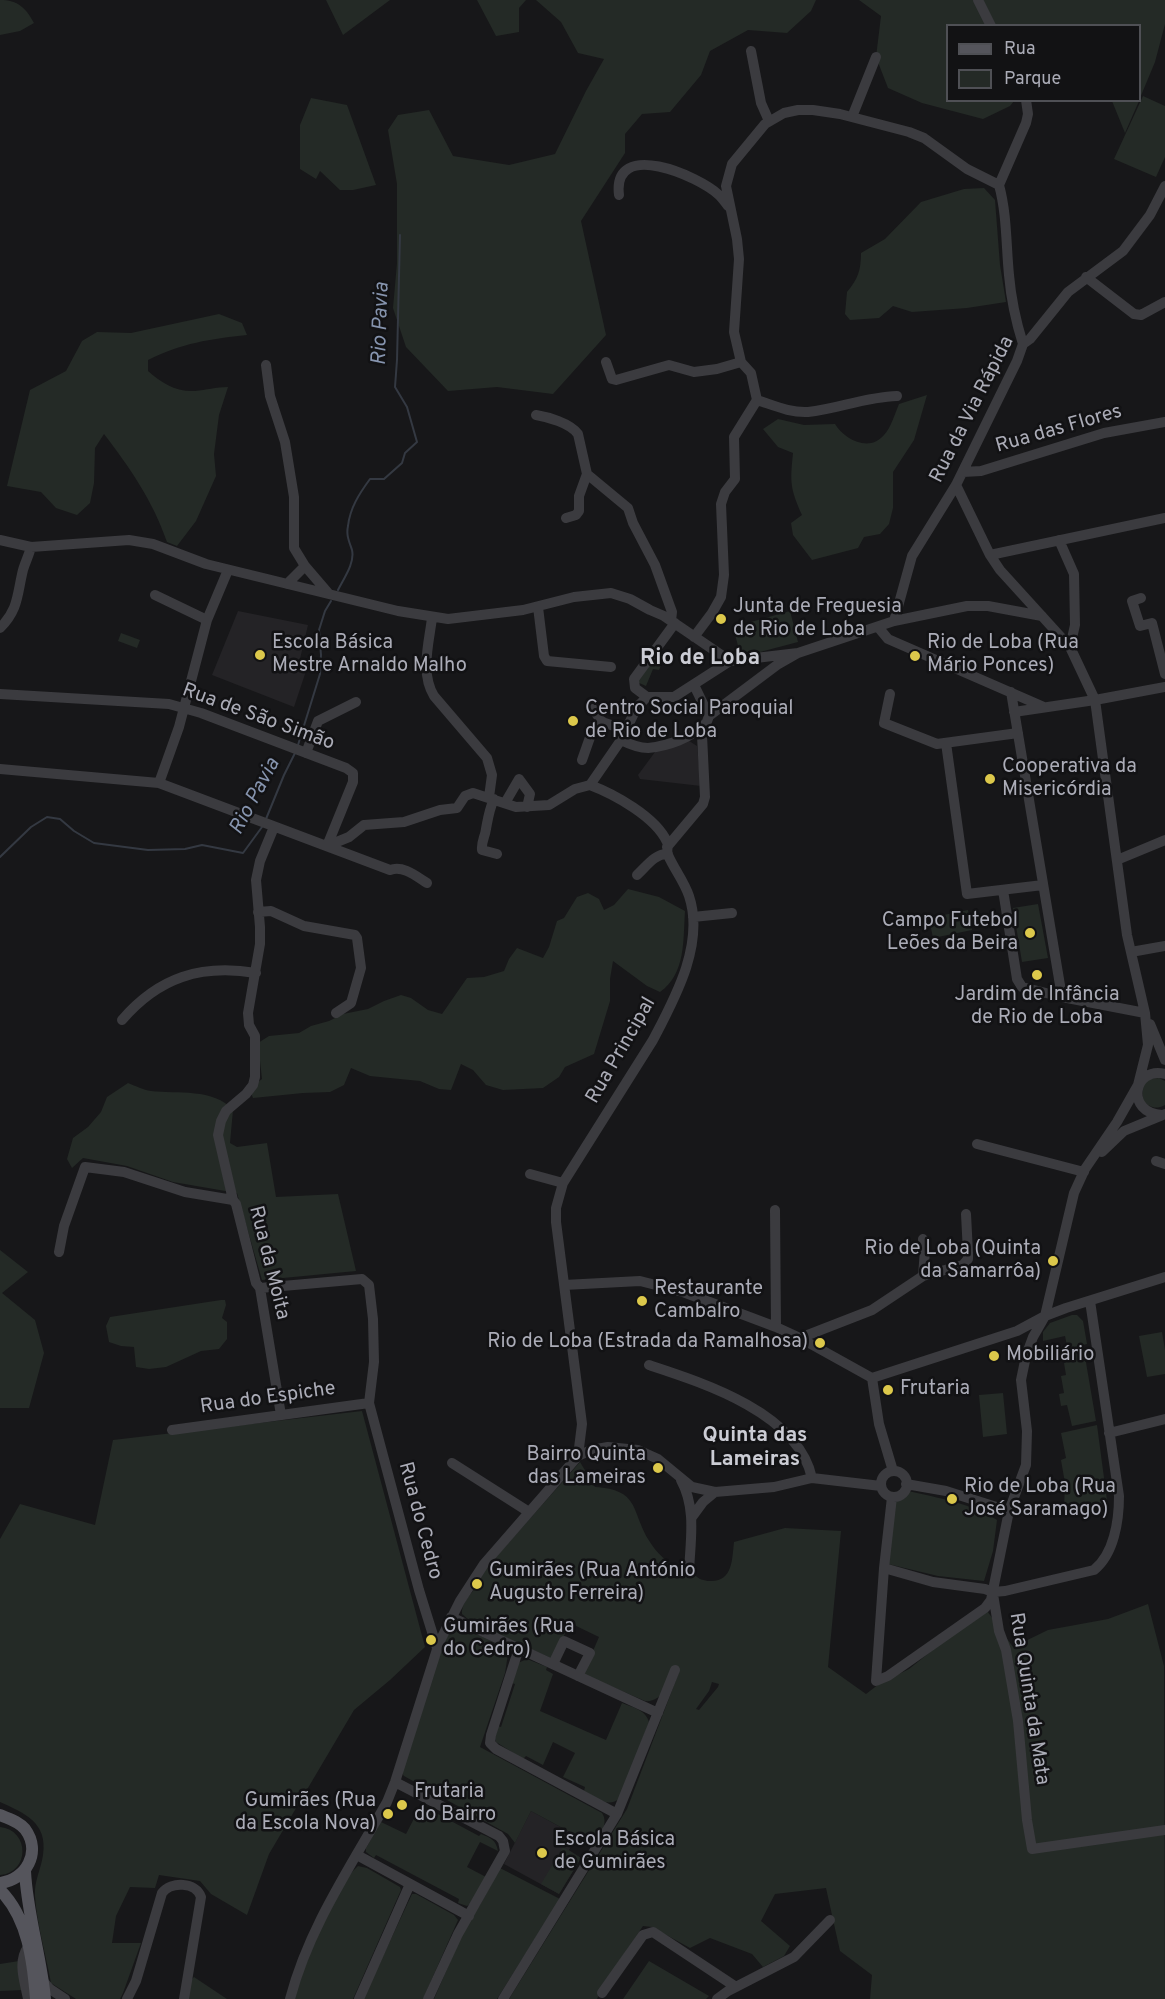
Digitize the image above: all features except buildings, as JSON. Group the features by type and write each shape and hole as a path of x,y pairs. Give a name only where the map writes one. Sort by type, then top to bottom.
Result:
{"main road":[{"path":"1,1816 20,1824 30,1838 32,1856 25,1871 27,1899 45,1999"},
{"path":"0,1883 11,1881 25,1871"},
{"path":"0,1890 10,1900 22,1922 36,1999"}],"street":[{"path":"978,0 990,24"},
{"path":"752,51 761,103 769,121"},
{"path":"852,117 876,57"},
{"path":"1023,344 1017,326 1009,276 1003,200 999,185 1026,123 1028,114 1026,102"},
{"path":"693,637 712,613 721,597 724,575 721,504 725,492 735,479 735,436 757,400 751,373 741,362 734,332 739,259 726,186 732,164 746,144 769,121 798,110 826,111 909,132 924,138 967,169 999,185"},
{"path":"619,195 619,182 626,169 636,164 644,164 669,169 702,184 718,194 730,208"},
{"name":"Rua da Via Rápida","path":"894,621 912,556 963,472 1023,344 1030,339 1068,292 1123,251 1150,215 1165,186"},
{"path":"1086,277 1134,314 1141,315 1165,302"},
{"path":"606,362 612,379 616,380 669,365 694,372 717,369 741,362"},
{"path":"266,365 270,396 285,442 294,497 294,548 305,566 330,594"},
{"path":"757,400 781,408 806,412 877,397 897,396"},
{"path":"536,415 575,430 578,434 587,474 579,496 579,511 576,515 566,518"},
{"name":"Rua das Flores","path":"963,472 981,471 1104,433 1165,422"},
{"path":"587,474 628,508 633,523 656,565 672,612 673,622 634,679 635,688 647,697 674,697 730,661 775,660 894,621 967,606 988,606 1043,616"},
{"path":"956,485 990,555 1000,570 1070,647 1095,700 1131,952 1145,1013 1148,1045 1137,1092 1141,1106 1146,1111 1163,1115"},
{"path":"990,555 1165,518"},
{"path":"0,540 31,547 129,540 153,544 192,560 228,570 432,618 458,619 538,607 573,597 611,593 630,599 673,622 730,661"},
{"path":"1059,540 1074,574 1075,625 1070,647"},
{"path":"0,628 11,615 18,601 23,570 31,547"},
{"path":"287,584 305,566"},
{"path":"159,783 184,708 207,620 228,570"},
{"path":"155,595 207,620"},
{"path":"1141,598 1132,601 1140,626 1152,623 1165,674"},
{"path":"538,607 544,656 547,661 611,668"},
{"path":"432,618 426,671 429,687 434,696 487,758 496,800"},
{"path":"878,627 888,639 1044,707"},
{"path":"593,710 599,720 623,735 634,746 648,748 687,738 775,660"},
{"path":"637,875 660,854 668,850 703,804 705,789 702,742 707,720 694,685"},
{"path":"1014,712 1165,687"},
{"path":"1011,693 1062,997"},
{"name":"Rua de São Simão","path":"0,694 169,704 201,712 351,771 354,776 327,846"},
{"path":"890,694 884,723 937,744 1018,734"},
{"path":"327,846 349,837 364,825 404,822 440,810 457,808 465,796 473,793 516,807 549,805 575,789 590,785 623,735 637,707 647,697"},
{"path":"306,753 318,721 356,702"},
{"path":"582,760 594,726 603,722"},
{"path":"946,743 967,894 1043,885"},
{"path":"0,769 159,783 390,870 396,868 404,870 427,883"},
{"path":"496,854 482,850 481,846 489,809 519,779 530,794 527,807"},
{"name":"Rua Principal","path":"578,1456 582,1424 556,1208 563,1183 653,1040 666,1015 690,957 693,940 693,917 689,895 668,850 667,842 643,815 616,797 590,785"},
{"path":"233,1200 218,1135 226,1111 246,1095 255,1077 255,1036 249,1025 248,1013 260,944 256,880 267,824"},
{"path":"1117,860 1165,840"},
{"path":"1003,890 1017,979 1022,987 1145,1013"},
{"path":"258,912 271,911 304,926 355,935 361,968 354,985 351,1003 336,1013"},
{"path":"693,917 732,913"},
{"path":"1131,952 1165,946"},
{"path":"123,1020 153,990 187,975 214,969 256,973"},
{"path":"1145,1013 1165,1060"},
{"path":"892,1497 884,1568 876,1681 888,1676 986,1608 993,1592 1009,1511 1021,1481 1028,1448 1022,1380 1025,1359 1033,1337 1045,1316 1074,1193 1084,1171 1117,1122 1138,1085 1148,1075 1155,1072 1165,1074"},
{"path":"1084,1171 1124,1131 1163,1115"},
{"path":"977,1144 1084,1171"},
{"name":"Rua da Moita","path":"59,1252 64,1226 85,1167 124,1172 185,1192 233,1200 236,1204 256,1283 260,1288 281,1415"},
{"path":"530,1174 563,1183"},
{"path":"775,1210 776,1327"},
{"path":"800,1338 872,1310 923,1276 963,1265 968,1253 966,1214"},
{"path":"923,1239 925,1251 923,1276"},
{"path":"564,1285 640,1281 683,1292 776,1327 872,1378 1017,1331 1045,1316 1163,1278"},
{"path":"260,1288 312,1282 362,1279 366,1281 369,1285 373,1319 374,1362 369,1403"},
{"path":"884,1568 933,1582 993,1592 1094,1570 1102,1563 1108,1553 1119,1508 1090,1301"},
{"path":"1017,1331 1022,1337 1025,1359"},
{"path":"649,1365 732,1396 767,1417 799,1449 809,1463 812,1478"},
{"path":"872,1378 879,1424 893,1471"},
{"name":"Rua do Espiche","path":"172,1430 369,1403"},
{"name":"Rua do Cedro","path":"369,1403 419,1590 437,1648"},
{"path":"1109,1433 1165,1419"},
{"path":"290,1999 302,1960 321,1917 387,1802 437,1648 451,1617 476,1575 578,1456 591,1450 608,1448 638,1450 658,1459 692,1487 714,1492 774,1487 812,1478 881,1486"},
{"path":"452,1463 529,1512"},
{"path":"893,1471 901,1473 906,1484 900,1495 892,1497 885,1493 881,1486 884,1476 893,1471"},
{"path":"680,1478 688,1496 692,1517 689,1573"},
{"path":"906,1484 946,1491 1009,1511"},
{"path":"692,1517 714,1492"},
{"name":"Rua Quinta da Mata","path":"993,1592 1018,1721 1032,1849 1165,1830"},
{"path":"451,1617 658,1713"},
{"path":"553,1665 564,1641 590,1653 578,1676"},
{"path":"519,1648 490,1743 496,1749 617,1814"},
{"path":"503,1999 617,1814 675,1670"},
{"path":"395,1782 499,1836 503,1841 505,1851 458,1934 428,1999"},
{"path":"357,1855 469,1916"},
{"path":"359,1999 410,1884"},
{"path":"126,1999 136,1981 162,1893 166,1888 175,1885 194,1888 201,1897 184,1999"},
{"path":"717,1999 794,1956 830,1920"},
{"path":"602,1993 643,1935 648,1932 653,1932 736,1987"},
{"path":"28,1947 21,1961 28,1999"},
{"path":"43,1981 65,1999"}],"shaded area":[{"name":"Escola Básica Mestre Arnaldo Malho","path":"238,611 308,625 300,659 306,671 294,707 212,675"},
{"path":"686,739 697,746 701,786 640,779 638,775 658,748"},
{"name":"Escola Básica de Gumirães","path":"531,1811 577,1836 569,1850 581,1858 559,1894 504,1864"}],"green space":[{"path":"0,0 12,1 21,6 34,23 20,31 0,35"},
{"path":"326,0 390,0 343,35"},
{"path":"477,0 526,0 519,8 519,32 496,36"},
{"path":"536,0 816,0 811,11 787,33 748,30 710,51 701,75 670,112 642,114 625,134 625,153 581,221 606,335 553,394 497,387 448,391 406,347 393,308 397,263 397,184 388,130 398,115 429,110 453,156 509,165 555,154 604,59 578,53 561,22"},
{"path":"859,0 1165,0 1165,24 1155,62 1141,96 1141,24 946,24 946,102 1013,102 1010,106 983,119 922,103 888,88 876,57 881,16"},
{"path":"1143,96 1165,106 1165,157 1156,177 1114,159"},
{"path":"311,98 347,105 376,185 340,190 320,171 316,179 300,169 300,125"},
{"path":"1112,102 1139,102 1125,133"},
{"path":"984,188 995,200 1000,265 1006,302 967,308 912,312 893,306 879,318 850,320 845,314 847,292 858,274 861,253 885,239 921,202 964,189"},
{"path":"219,314 242,323 247,335 196,343 173,349 148,360 148,371 175,388 195,391 228,387 219,415 214,454 216,476 196,521 177,546 167,542 140,485 104,434 95,448 94,483 90,503 77,515 56,508 41,492 7,486 30,390 66,371 82,341 97,332 131,333"},
{"path":"927,395 914,440 893,472 893,508 889,524 880,534 864,537 858,548 812,560 793,535 791,523 802,515 792,485 793,453 778,447 763,429 778,419 804,425 835,424 844,435 851,439 871,443 886,432 899,404"},
{"path":"790,611 798,642 741,657 733,627"},
{"path":"121,633 140,640 137,648 118,641"},
{"path":"653,656 663,661 659,670 653,669 646,686 637,682"},
{"path":"628,889 659,897 685,911 682,956 675,976 660,992 647,986 613,961 610,1001 594,1054 565,1067 559,1077 543,1088 503,1090 486,1085 473,1070 461,1064 451,1090 439,1089 420,1081 370,1076 351,1068 344,1085 330,1092 253,1098 251,1093 253,1086 262,1079 258,1043 269,1036 299,1033 343,1014 368,1009 401,995 411,998 428,1010 442,1014 467,978 484,977 504,971 517,948 543,958 557,921 564,918 577,897 588,893 599,899 604,910 614,905"},
{"name":"Campo Futebol Leões da Beira","path":"1038,904 1048,958 1022,962 1013,908"},
{"path":"968,910 972,930 933,938 929,918"},
{"path":"1159,1078 1165,1081 1165,1105 1153,1107 1143,1101 1142,1086 1149,1079"},
{"path":"128,1083 151,1091 206,1095 225,1103 233,1110 230,1143 237,1147 267,1143 276,1197 338,1194 356,1271 262,1280 237,1193 173,1182 127,1166 83,1158 72,1168 67,1159 73,1138 88,1127 101,1112 107,1097"},
{"path":"0,1250 28,1272 2,1293 35,1320 44,1353 29,1408 0,1408"},
{"path":"225,1300 226,1305 222,1318 227,1322 227,1339 219,1349 201,1351 166,1367 149,1369 136,1367 134,1347 109,1342 106,1326 110,1317"},
{"path":"1077,1315 1083,1321 1087,1344 1083,1345 1096,1421 1072,1426 1067,1405 1061,1406 1059,1394 1064,1393 1061,1376 1066,1375 1064,1363 1070,1361 1065,1336 1043,1341 1043,1332 1050,1323"},
{"path":"1162,1332 1165,1374 1147,1377 1139,1336"},
{"path":"1003,1393 1007,1434 983,1437 979,1395"},
{"path":"362,1411 425,1647 354,1710 269,1854 247,1915 211,1894 200,1881 159,1875 155,1888 130,1887 116,1916 112,1943 141,1943 123,1993 120,1999 76,1999 51,1983 42,1940 35,1891 43,1855 42,1834 32,1820 18,1810 0,1802 0,1539 20,1504 95,1525 113,1440"},
{"path":"1097,1425 1108,1508 1064,1509 1065,1483 1061,1460 1066,1458 1061,1433"},
{"path":"580,1462 595,1487 619,1492 627,1497 648,1539 663,1558 683,1570 683,1573 694,1574 703,1580 718,1580 727,1574 732,1562 734,1542 785,1528 841,1531 828,1667 866,1694 879,1684 909,1669 985,1608 1013,1647 1048,1630 1108,1619 1148,1604 1164,1666 1165,1999 870,1999 872,1975 840,1951 826,1888 775,1894 761,1921 790,1946 784,1956 763,1967 752,1954 710,1938 690,1948 652,1927 643,1926 605,1982 597,1999 509,1999 627,1809 679,1672 660,1696 651,1701 645,1701 583,1674 599,1637 570,1623 553,1659 470,1621 462,1614 463,1608 478,1584 481,1574","holes":["712,1682 719,1684 699,1710 696,1709 709,1691"]},
{"path":"908,1491 965,1505 997,1520 993,1551 984,1581 938,1576 888,1564 895,1502 905,1498"},
{"path":"452,1629 482,1637 498,1645 508,1654 505,1673 480,1747 602,1813 604,1825 594,1845 531,1811 515,1843 508,1834 402,1773 435,1667"},
{"path":"527,1659 547,1667 546,1670 553,1674 540,1711 606,1740 622,1703 638,1709 647,1718 649,1722 620,1798 616,1801 602,1801 584,1791 585,1787 563,1777 575,1753 553,1742 543,1765 526,1756 523,1759 496,1742 498,1726 501,1727 515,1684 511,1683 518,1663"},
{"path":"421,1805 479,1836 481,1834 488,1837 496,1844 498,1851 480,1842 467,1867 486,1877 467,1906 458,1903 459,1899 376,1855 374,1858 366,1852 381,1822 406,1834"},
{"path":"0,1827 17,1835 22,1851 17,1867 0,1875"},
{"path":"563,1847 581,1858 559,1894 541,1884"},
{"path":"358,1866 367,1868 400,1887 401,1890 353,1999 294,1999 304,1968 330,1909 339,1891"},
{"path":"500,1868 560,1899 497,1999 434,1999 464,1930"},
{"path":"412,1894 454,1915 458,1920 423,1999 363,1999"},
{"path":"19,1961 24,1990 0,1991 0,1964"},
{"path":"649,1961 709,1996 706,1999 623,1999"},
{"path":"194,1977 227,1999 186,1999"}],"waterway":[{"name":"Rio Pavia","path":"338,590 352,560 347,529 356,501 370,479 384,479 402,463 405,453 417,442 407,407 395,387 400,235"},
{"name":"Rio Pavia","path":"298,745 320,674 319,630 331,601"},
{"name":"Rio Pavia","path":"266,819 295,753"},
{"name":"Rio Pavia","path":"0,857 31,827 47,817 60,819 94,843 148,850 185,849 202,845 243,853 262,827"}],"place":[{"name":"Junta de Freguesia de Rio de Loba","path":"721,619"},
{"name":"Escola Básica Mestre Arnaldo Malho","path":"260,655"},
{"name":"Rio de Loba (Rua Mário Ponces)","path":"915,656"},
{"name":"Centro Social Paroquial de Rio de Loba","path":"573,721"},
{"name":"Cooperativa da Misericórdia","path":"990,779"},
{"name":"Campo Futebol Leões da Beira","path":"1030,933"},
{"name":"Jardim de Infância de Rio de Loba","path":"1037,975"},
{"name":"Rio de Loba (Quinta da Samarrôa)","path":"1053,1261"},
{"name":"Restaurante Cambalro","path":"642,1301"},
{"name":"Rio de Loba (Estrada da Ramalhosa)","path":"820,1343"},
{"name":"Mobiliário","path":"994,1356"},
{"name":"Frutaria","path":"888,1390"},
{"name":"Bairro Quinta das Lameiras","path":"658,1468"},
{"name":"Rio de Loba (Rua José Saramago)","path":"952,1499"},
{"name":"Gumirães (Rua António Augusto Ferreira)","path":"477,1584"},
{"name":"Gumirães (Rua do Cedro)","path":"431,1640"},
{"name":"Frutaria do Bairro","path":"402,1805"},
{"name":"Gumirães (Rua da Escola Nova)","path":"388,1814"},
{"name":"Escola Básica de Gumirães","path":"542,1853"}],"district":[{"name":"Rio de Loba","path":"700,660"},
{"name":"Quinta das Lameiras","path":"755,1449"}]}
